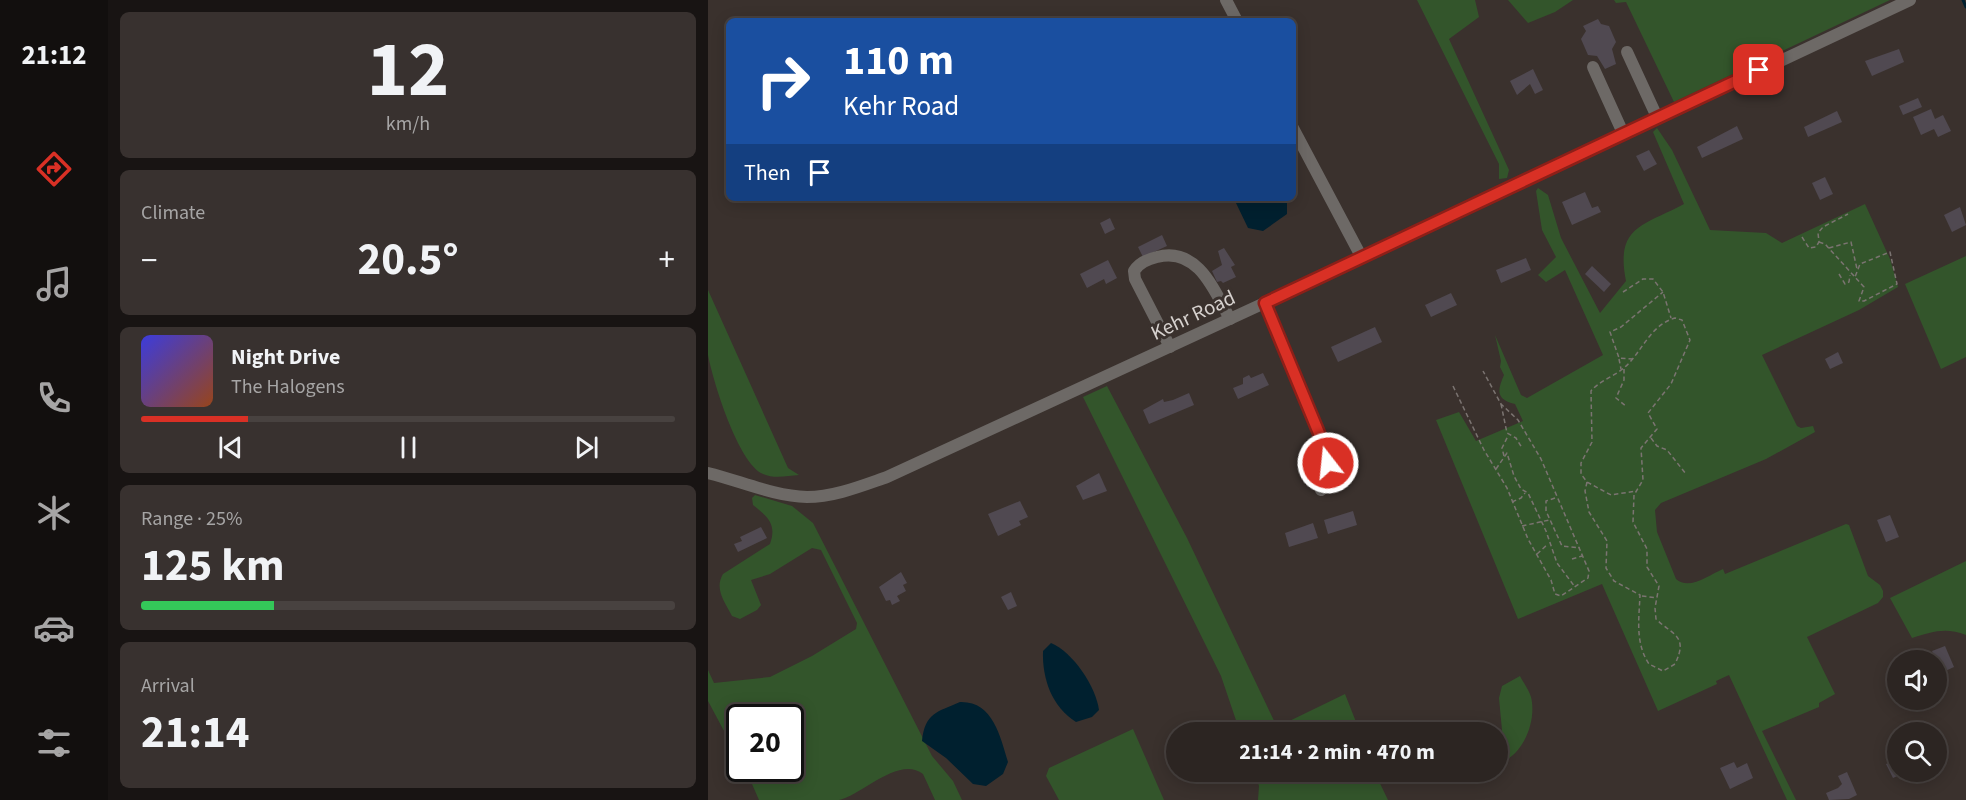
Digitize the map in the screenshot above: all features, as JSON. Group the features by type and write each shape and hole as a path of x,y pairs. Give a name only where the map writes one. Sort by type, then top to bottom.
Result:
{"street":[{"path":"1226,0 1235,18"},
{"name":"Kehr Road","path":"708,473 767,490 808,497 859,488 887,477 1362,258 1623,133 1910,0"},
{"path":"1627,52 1657,117"},
{"path":"1593,67 1623,133"},
{"path":"1296,134 1362,258"},
{"path":"1170,347 1135,279 1134,271 1145,261 1160,256 1171,256 1200,268 1230,319"},
{"path":"1265,303 1321,438 1328,463 1321,490"}],"path":[{"path":"1802,237 1809,248 1816,247 1819,242 1818,233 1823,227 1848,214"},
{"path":"1819,242 1846,266 1850,274 1849,282 1845,284 1839,274"},
{"path":"1828,249 1851,242 1857,269 1856,277"},
{"path":"1850,274 1856,277 1864,287 1858,299 1861,301 1897,284 1890,252 1867,259 1857,269"},
{"path":"1623,292 1649,278 1653,279 1663,292 1671,319"},
{"path":"1627,407 1616,398 1624,380 1623,369 1610,333 1621,327 1663,292"},
{"path":"1636,491 1611,495 1587,482 1580,468 1592,442 1591,391 1623,369 1634,359 1643,342 1671,319 1682,320 1690,340 1671,384 1649,410 1649,416 1657,429 1641,448 1643,480 1636,491 1633,522 1647,549 1647,567 1659,586 1655,608 1656,619 1675,632 1680,649 1675,664 1663,671 1649,664 1642,650 1637,618 1640,596"},
{"path":"1619,358 1634,359"},
{"path":"1483,371 1501,404 1509,436 1502,448 1504,457"},
{"path":"1453,386 1558,597 1588,578 1589,571 1541,459 1518,420 1501,404"},
{"path":"1509,436 1516,438 1522,448"},
{"path":"1651,437 1657,446 1667,450 1686,474"},
{"path":"1495,469 1507,453 1514,476 1540,521 1557,563 1575,588"},
{"path":"1587,482 1585,491 1589,512 1606,542 1606,568 1614,581 1640,596 1658,598"},
{"path":"1512,502 1521,498 1525,492"},
{"path":"1521,498 1530,502"},
{"path":"1556,498 1548,499 1544,504 1550,520 1563,546 1580,548"},
{"path":"1522,526 1550,520"},
{"path":"1537,554 1548,543"},
{"path":"1572,559 1583,556"}],"green space":[{"path":"1417,0 1475,0 1479,17 1449,39 1509,170 1507,178 1499,179 1499,164"},
{"path":"1508,0 1573,0 1555,12 1528,23"},
{"path":"1614,0 1890,0 1674,102 1626,2 1616,3"},
{"path":"1657,128 1672,150 1710,230 1766,233 1782,243 1865,204 1890,259 1898,287 1859,310 1762,355 1797,426 1801,428 1813,426 1815,432 1766,459 1661,503 1655,510 1657,532 1676,579 1681,582 1693,583 1723,569 1725,574 1846,524 1849,525 1868,576 1880,585 1883,591 1883,597 1878,603 1807,637 1835,694 1819,703 1819,707 1762,731 1796,800 1787,800 1729,675 1716,681 1717,684 1658,711 1602,584 1518,619 1436,420 1459,412 1476,441 1523,421 1515,404 1504,400 1500,394 1499,390 1504,375 1500,367 1501,361 1495,335 1521,395 1527,398 1603,355 1565,270 1546,282 1538,275 1556,257 1542,230 1536,191 1538,188 1548,195 1561,238 1600,313 1626,281 1624,263 1629,238 1645,224 1684,204 1653,132"},
{"path":"1966,256 1966,357 1941,369 1905,284"},
{"path":"708,290 788,468 799,475 776,477 763,474 754,467 736,438 721,401 708,355"},
{"path":"1107,386 1187,538 1275,722 1237,722 1221,676 1083,397"},
{"path":"755,495 792,506 813,523 932,756 953,781 962,800 935,800 923,774 913,769 903,769 839,800 759,800 751,782 804,782 804,704 726,704 726,735 708,701 708,670 714,683 770,677 812,656 856,629 857,623 821,550 812,548 770,574 751,580 761,605 757,610 740,619 732,616 720,590 723,574 770,544 772,537 770,522 753,505 752,498"},
{"path":"1966,561 1966,635 1945,631 1912,638 1890,598"},
{"path":"1520,676 1531,697 1532,706 1530,727 1526,736 1515,753 1508,759 1508,722 1501,722 1499,698 1502,686"},
{"path":"1345,694 1356,722 1287,722"},
{"path":"1133,729 1164,800 1059,800 1046,776 1049,768"},
{"path":"1258,782 1379,782 1388,800 1258,800"}],"water":[{"path":"1236,201 1287,201 1287,214 1263,231 1248,228"},
{"path":"1051,643 1075,662 1088,681 1099,710 1092,717 1076,722 1061,709 1050,691 1044,672 1043,651"},
{"path":"960,702 971,703 988,714 998,731 1005,752 1008,762 1003,774 986,786 973,784 946,758 922,741 929,719 939,711"}],"building":[{"path":"1598,19 1601,24 1609,26 1616,42 1612,49 1616,64 1605,69 1597,56 1588,55 1581,39 1586,31 1583,26"},
{"path":"1899,49 1904,62 1872,76 1865,61"},
{"path":"1533,69 1543,90 1535,94 1530,84 1517,95 1510,81"},
{"path":"1918,98 1922,107 1903,115 1899,106"},
{"path":"1931,109 1935,119 1943,115 1951,131 1938,137 1934,129 1921,135 1913,117"},
{"path":"1837,111 1842,122 1808,137 1804,127"},
{"path":"1737,126 1743,139 1702,158 1697,147"},
{"path":"1649,150 1657,164 1644,171 1636,156"},
{"path":"1825,177 1833,194 1820,200 1812,183"},
{"path":"1585,192 1592,208 1598,206 1601,212 1572,225 1562,202"},
{"path":"1960,207 1966,225 1952,232 1944,215"},
{"path":"1110,218 1115,229 1105,234 1100,223"},
{"path":"1162,235 1167,246 1143,257 1138,247"},
{"path":"1224,248 1235,265 1231,267 1236,277 1223,283 1217,282 1212,271 1222,265 1218,251"},
{"path":"1526,258 1531,270 1501,283 1496,270"},
{"path":"1108,260 1117,278 1106,284 1104,279 1087,288 1080,274"},
{"path":"1592,266 1611,284 1604,292 1585,274"},
{"path":"1451,293 1457,305 1431,317 1425,305"},
{"path":"1375,327 1382,342 1338,362 1331,347"},
{"path":"1838,352 1843,363 1830,369 1825,359"},
{"path":"1263,373 1269,385 1238,399 1233,388 1243,384 1243,378 1249,375 1251,378"},
{"path":"1189,393 1194,405 1149,424 1143,410 1163,399 1164,402 1173,400"},
{"path":"1099,473 1107,491 1083,500 1076,486"},
{"path":"1020,501 1028,517 1019,521 1021,525 998,536 988,514"},
{"path":"1353,511 1357,525 1328,534 1324,520"},
{"path":"1890,515 1899,537 1886,542 1877,520"},
{"path":"1313,523 1318,538 1289,547 1285,533"},
{"path":"761,527 767,538 738,552 734,544 742,541 740,537"},
{"path":"901,572 907,583 903,585 906,591 897,596 900,601 892,605 890,600 886,601 879,587"},
{"path":"1011,592 1017,606 1008,610 1001,597"},
{"path":"1945,646 1947,650 1935,650"},
{"path":"1947,651 1954,667 1947,670"},
{"path":"1734,762 1737,768 1747,763 1753,778 1730,789 1720,768"},
{"path":"1847,772 1857,795 1849,799 1829,800 1826,793 1842,784 1838,776"}],"waterway":[{"path":"1963,0 1966,7"}],"route":[{"path":"1328,463 1321,438 1265,303 1759,70"}]}
